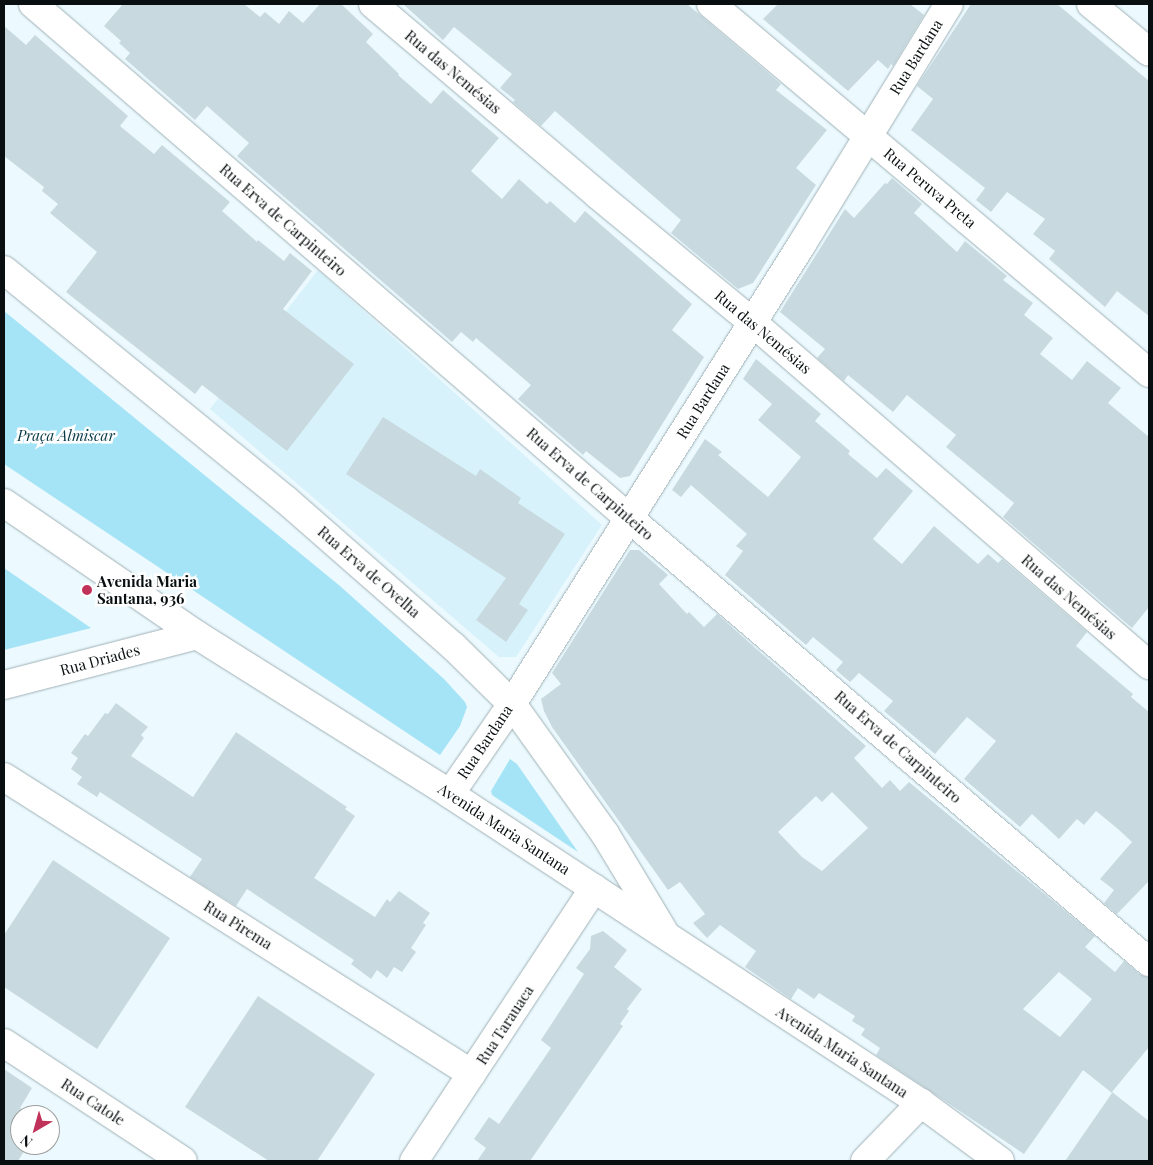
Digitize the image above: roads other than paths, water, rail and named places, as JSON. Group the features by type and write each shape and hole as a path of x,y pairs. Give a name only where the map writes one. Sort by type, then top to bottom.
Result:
{"street":[{"name":"Rua Erva de Carpinteiro","path":"33,4 629,518 1149,962"},
{"name":"Rua das Nemésias","path":"373,4 598,196 752,322 1149,665"},
{"name":"Rua Peruva Preta","path":"711,4 1149,373"},
{"name":"Rua Bardana","path":"450,794 512,704 949,4"},
{"path":"1091,4 1149,52"},
{"name":"Rua Erva de Ovelha","path":"4,270 293,506 452,646 512,704 605,834 666,935"},
{"name":"Avenida Maria Santana","path":"4,503 197,635 450,794 666,935 721,974 920,1103 1000,1161"},
{"name":"Rua Driades","path":"4,685 197,635"},
{"name":"Rua Pirema","path":"4,777 472,1074"},
{"name":"Rua Tarauaca","path":"414,1161 594,888"},
{"name":"Rua Catole","path":"4,1043 183,1161"},
{"path":"865,1161 920,1103"}],"place":[{"name":"Avenida Maria Santana, 936","path":"87,590"}],"park label":[{"name":"Praça Almiscar","path":"66,436"}]}
